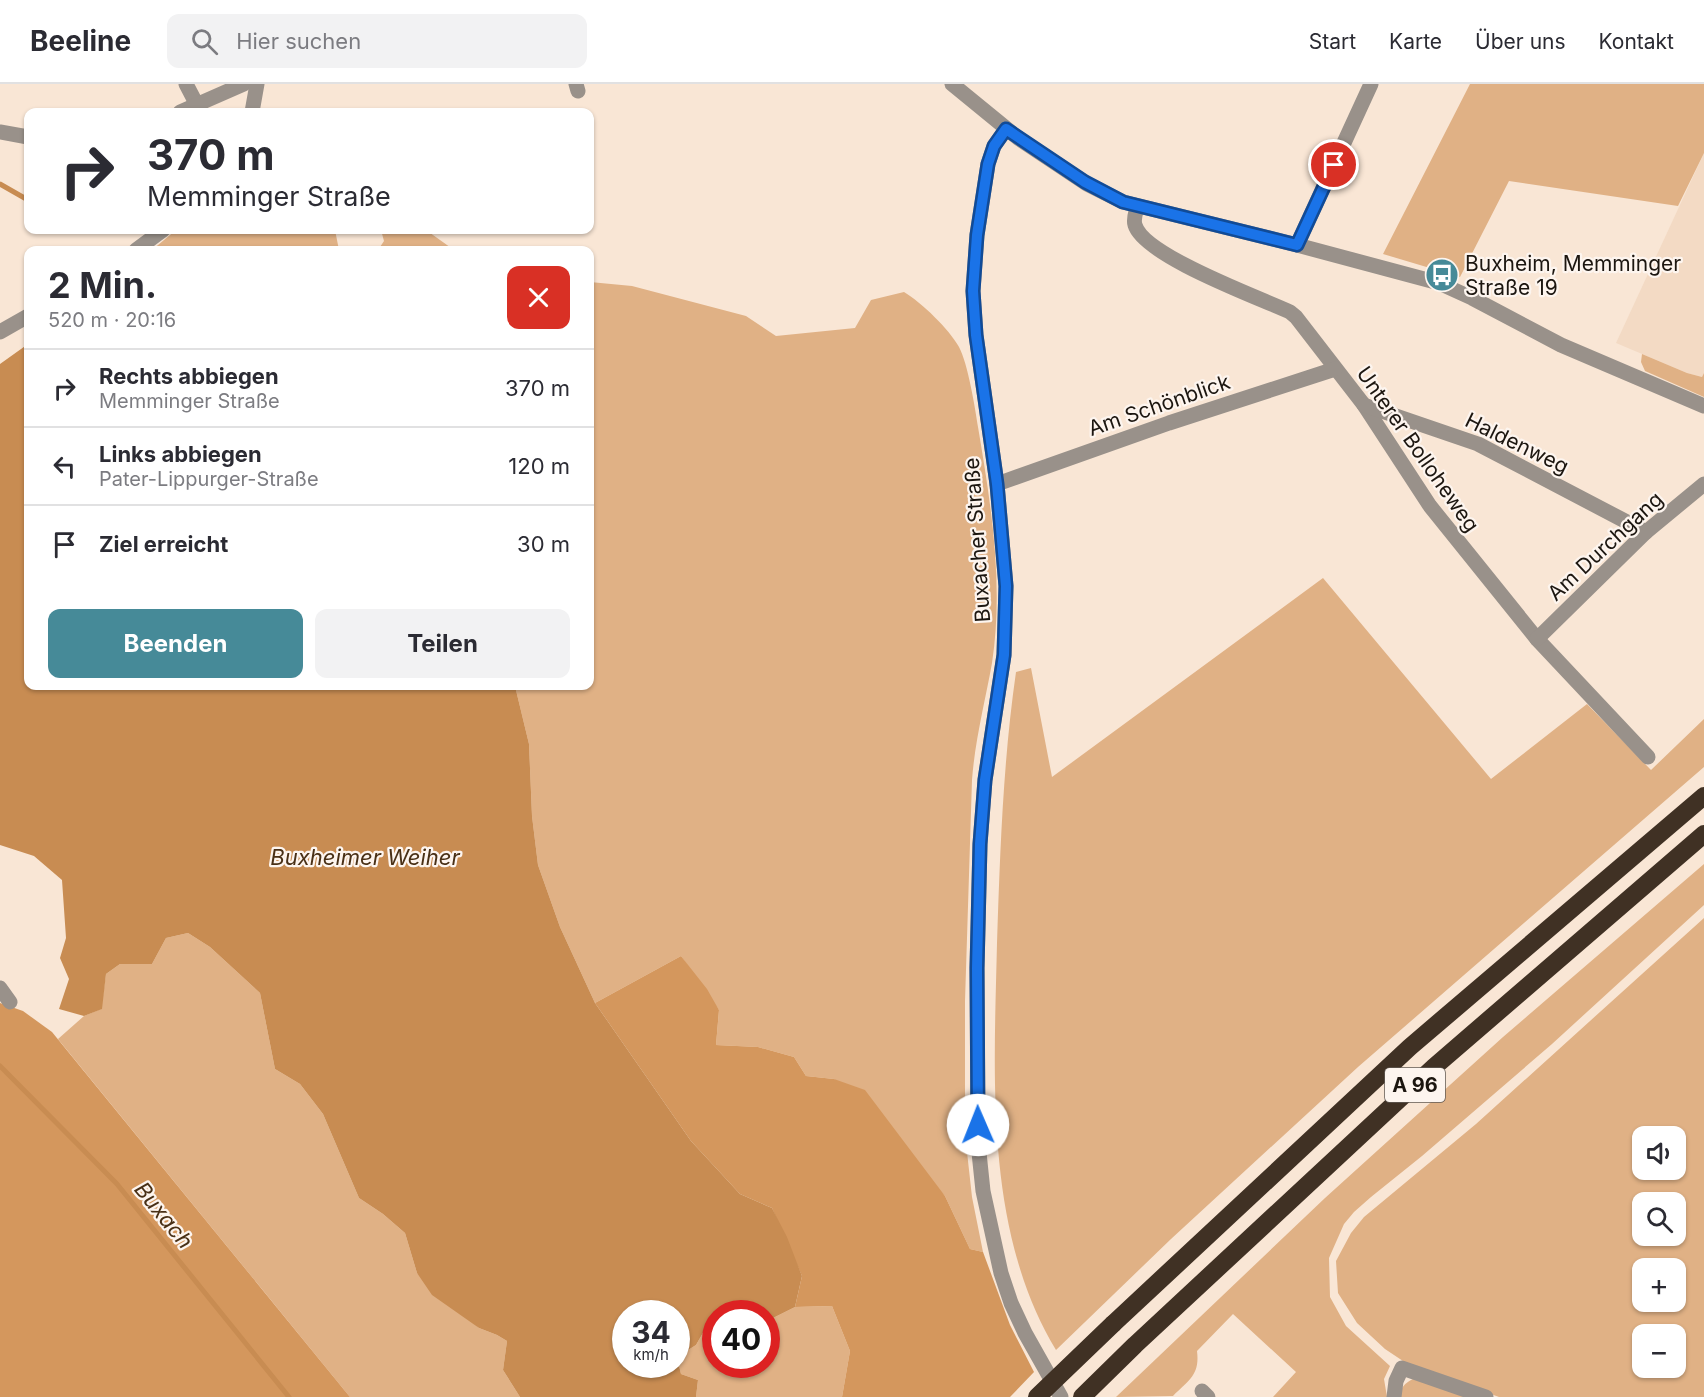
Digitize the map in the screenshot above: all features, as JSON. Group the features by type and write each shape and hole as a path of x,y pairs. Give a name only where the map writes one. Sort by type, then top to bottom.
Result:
{"highway":[{"name":"A 96","path":"1037,1397 1410,1047 1704,796"},
{"name":"A 96","path":"1082,1397 1434,1067 1704,834"}],"street":[{"path":"186,84 197,105"},
{"path":"190,108 244,84"},
{"path":"253,108 257,84"},
{"path":"952,84 1006,129 1087,184 1114,198 1137,207 1297,245 1453,289 1561,345 1704,406"},
{"path":"1297,245 1371,84"},
{"name":"Buxacher Straße","path":"1006,129 994,146 988,164 977,235 973,291 976,335 997,484 1005,576 1006,618 1002,666 985,780 980,844 977,968 978,1143 983,1191 1001,1273 1016,1313 1060,1397"},
{"path":"0,132 24,136"},
{"name":"Unterer Bolloheweg","path":"1137,207 1135,226 1145,238 1162,251 1205,275 1290,312 1308,330 1335,369 1365,405 1430,506 1537,639 1648,757"},
{"path":"142,246 158,234"},
{"path":"0,332 24,318"},
{"name":"Am Schönblick","path":"997,484 1170,423 1335,369"},
{"name":"Haldenweg","path":"1365,405 1478,444 1646,532"},
{"name":"Am Durchgang","path":"1537,639 1646,532 1704,484"},
{"path":"0,988 10,1002"},
{"path":"1394,1397 1396,1381 1402,1368 1486,1397"}],"shaded area":[{"path":"1470,84 1704,84 1704,153 1678,206 1509,181 1460,277 1383,254"},
{"path":"1704,153 1704,373 1702,377 1616,343"},
{"path":"171,234 336,234 338,246 202,246 157,246"},
{"path":"382,234 432,234 448,246 381,246 384,241"},
{"path":"594,282 632,286 746,316 776,336 855,328 871,300 904,292 919,303 955,340 965,364 983,456 996,574 997,604 992,663 973,765 965,1001 967,1152 972,1197 983,1252 970,1249 945,1196 834,1079 806,1076 794,1057 758,1047 716,1045 719,1010 681,956 595,1003 560,927 538,865 532,816 529,744 516,690 594,690"},
{"path":"1642,354 1687,373 1702,377 1704,373 1704,397 1645,371 1641,362"},
{"path":"1323,578 1491,779 1587,704 1651,770 1704,719 1704,767 1358,1067 1171,1239 1056,1350 1033,1304 1016,1255 1005,1204 998,1152 995,1046 998,909 1005,774 1016,672 1031,668 1052,777"},
{"path":"1704,864 1704,905 1552,1044 1371,1197 1344,1224 1329,1258 1330,1297 1346,1326 1390,1366 1384,1379 1387,1397 1273,1397 1296,1372 1233,1314 1197,1351 1195,1372 1173,1396 1116,1397 1325,1198 1503,1037"},
{"path":"1704,918 1704,1397 1499,1397 1406,1363 1385,1349 1357,1323 1338,1293 1336,1261 1351,1233 1364,1217 1476,1124"},
{"path":"188,933 210,947 260,993 275,1069 300,1084 323,1114 359,1198 405,1233 417,1273 479,1328 507,1341 503,1370 520,1397 350,1397 58,1039 84,1016 101,1009 106,974 120,964 152,964 166,938"},
{"path":"681,956 707,989 719,1010 716,1045 758,1047 794,1057 806,1076 834,1079 865,1090 945,1196 970,1249 983,1252 1010,1325 1034,1372 1010,1397 842,1397 850,1351 832,1306 795,1307 802,1276 772,1208 740,1194 691,1141 595,1003"},
{"path":"0,1003 23,1011 52,1032 350,1397 0,1397"},
{"path":"832,1306 850,1351 842,1397 696,1397 698,1380 690,1377 690,1349 696,1345 702,1334 702,1378 780,1378 780,1314 795,1307"},
{"path":"1413,1379 1476,1397 1399,1397 1403,1386"}],"water":[{"name":"Buxheimer Weiher","path":"24,347 24,690 516,690 529,744 532,816 538,865 560,927 595,1003 691,1141 740,1194 772,1208 787,1237 802,1276 795,1307 780,1314 780,1300 702,1300 702,1334 696,1345 690,1349 690,1300 612,1300 612,1378 690,1377 698,1380 696,1397 520,1397 503,1370 507,1341 479,1328 432,1295 417,1273 405,1233 359,1198 323,1114 300,1084 275,1069 260,993 210,947 188,933 166,938 152,964 120,964 106,974 102,1009 84,1016 59,1009 69,979 60,958 66,938 62,880 34,856 0,845 0,364"}],"waterway":[{"path":"0,184 24,198"},
{"name":"Buxach","path":"0,1066 117,1184 289,1397"}],"place":[{"name":"Buxheim, Memminger Straße 19","path":"1442,275"}],"route":[{"path":"978,1125 977,968 980,844 985,780 1004,655 1006,618 1006,586 997,484 976,335 973,291 977,235 991,154 1006,129 1085,182 1123,202 1297,245 1334,165"}]}
